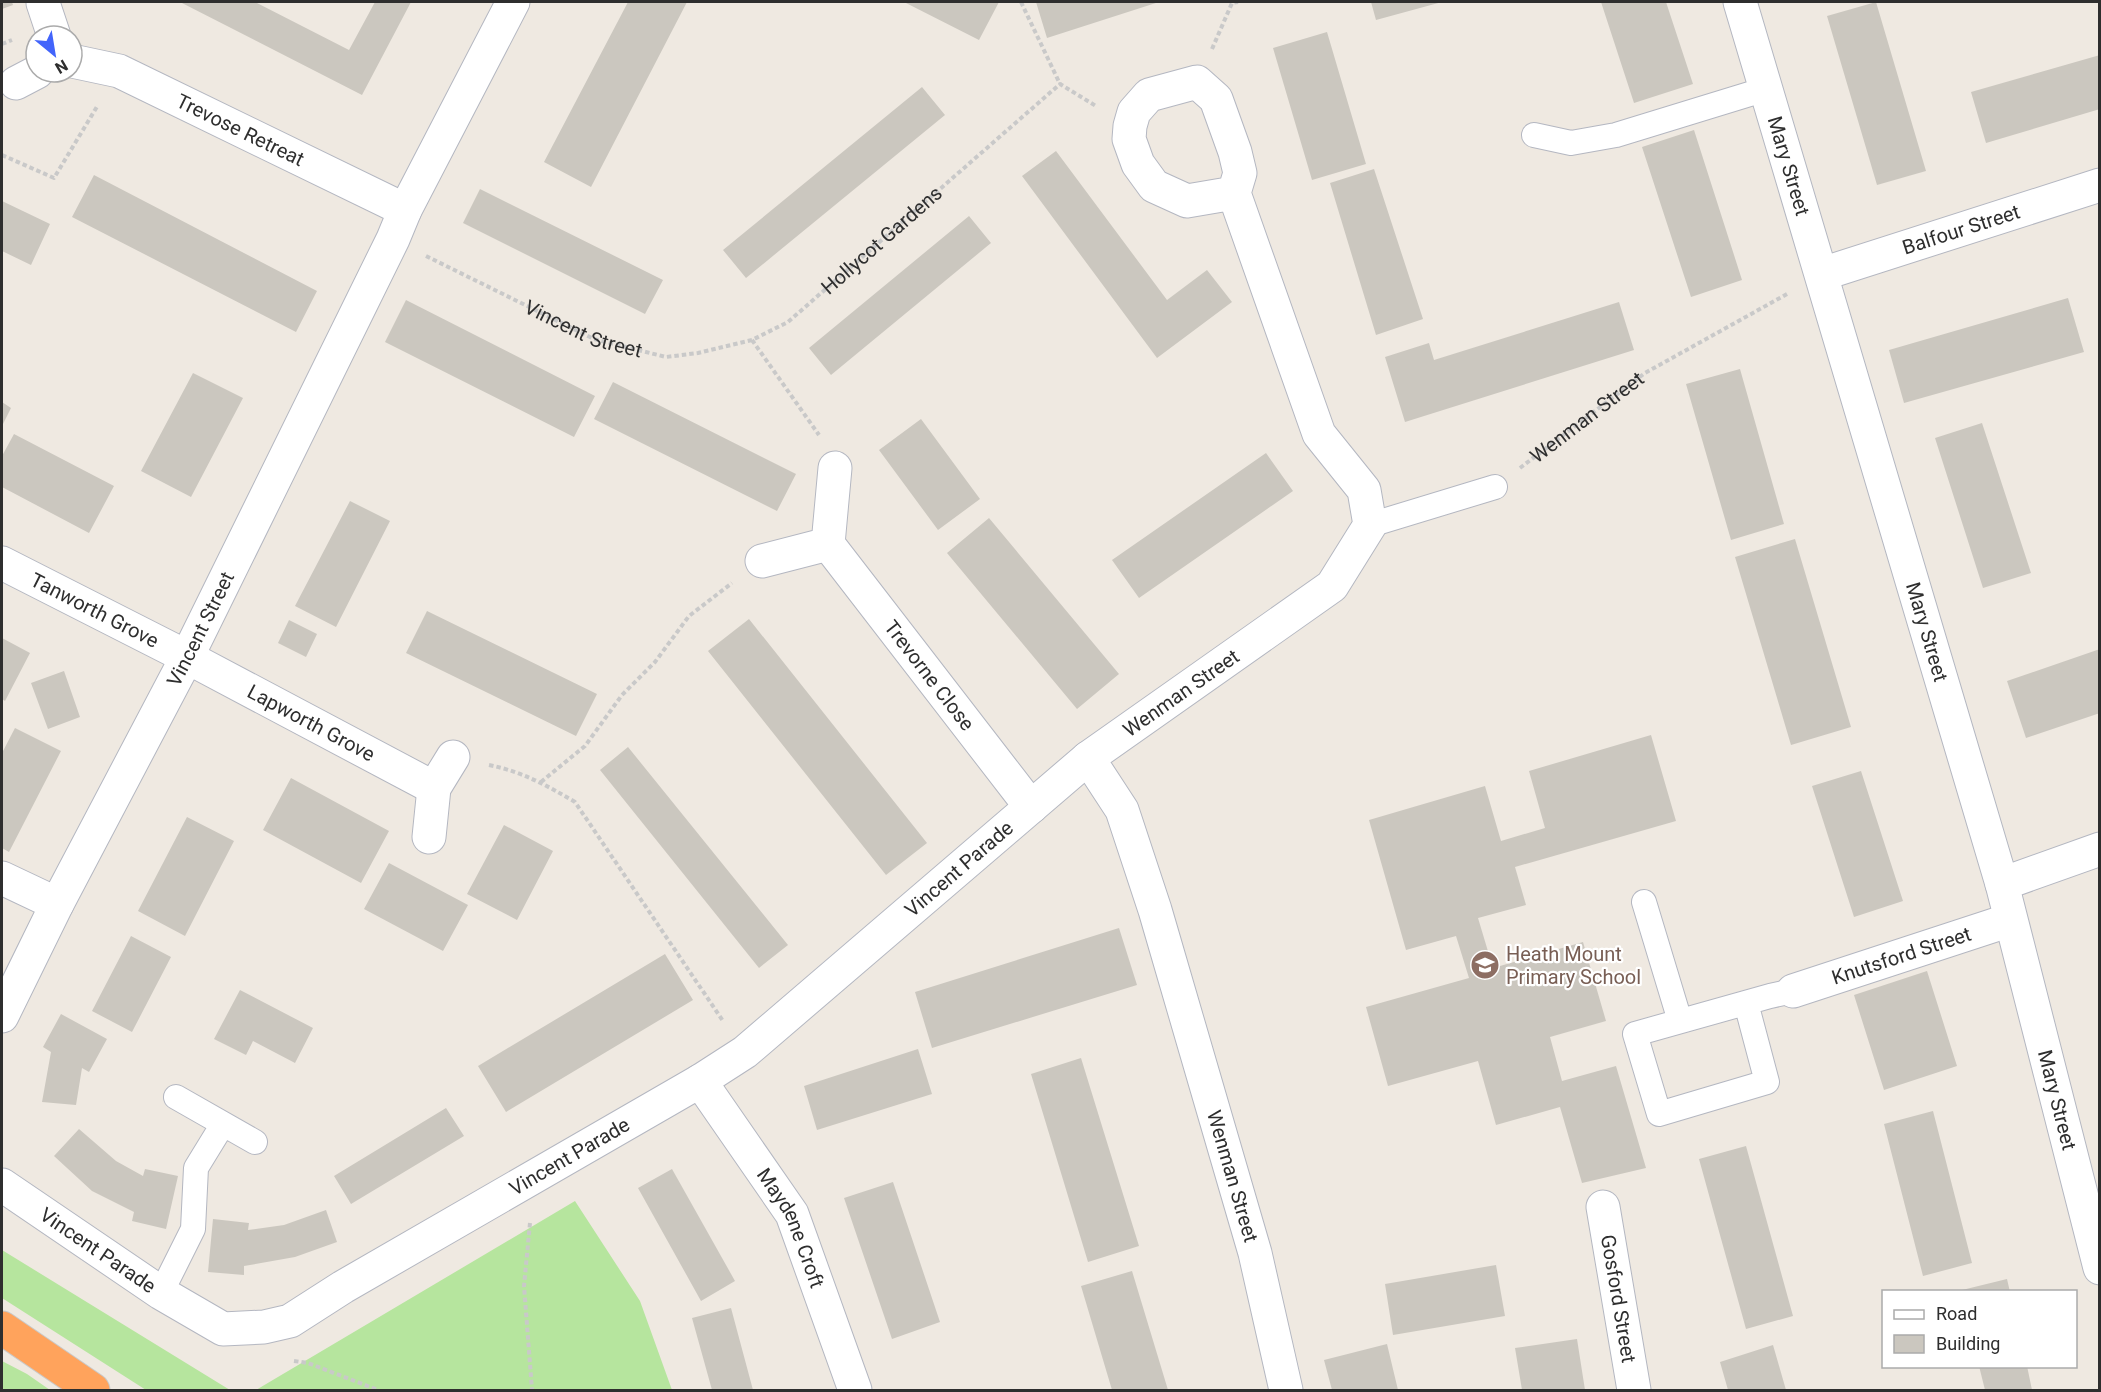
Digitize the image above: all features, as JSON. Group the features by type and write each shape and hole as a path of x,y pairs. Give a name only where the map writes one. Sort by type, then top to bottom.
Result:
{"highway":[{"path":"2,1328 93,1390"}],"street":[{"path":"42,2 50,24"},
{"name":"Vincent Street","path":"2,1016 57,904 187,657 399,225 513,2"},
{"name":"Mary Street","path":"1740,2 2002,884 2099,1263"},
{"name":"Trevose Retreat","path":"84,64 118,71 399,225"},
{"path":"1234,193 1187,201 1154,186 1138,164 1129,139 1134,112 1149,95 1197,82 1216,99 1240,173 1234,193 1319,434 1364,490 1370,525"},
{"name":"Balfour Street","path":"1822,274 2100,185"},
{"path":"762,561 828,544 835,468"},
{"name":"Wenman Street","path":"1286,1390 1255,1252 1155,910 1122,810 1088,758 1332,586 1370,525"},
{"name":"Trevorne Close","path":"828,544 1031,807"},
{"name":"Tanworth Grove","path":"2,563 187,657"},
{"name":"Lapworth Grove","path":"187,657 434,788"},
{"path":"429,837 434,788 453,757"},
{"name":"Vincent Parade","path":"2,1185 161,1293 223,1329 264,1327 290,1321 343,1287 700,1081 745,1052 1088,758"},
{"path":"2002,884 2100,849"},
{"path":"2,878 57,904"},
{"name":"Knutsford Street","path":"1793,992 2010,920"},
{"name":"Maydene Croft","path":"700,1081 792,1214 855,1390"},
{"name":"Gosford Street","path":"1604,1208 1634,1390"}],"lane":[{"path":"1534,135 1571,143 1594,140 1766,89"},
{"path":"1370,525 1495,487"},
{"path":"1644,902 1680,1021"},
{"path":"1746,1003 1767,1082 1659,1114 1635,1034 1746,1003 1793,992"},
{"path":"176,1097 255,1142"},
{"path":"161,1293 193,1229 196,1168 223,1124"}],"path":[{"path":"1020,2 1060,84 1130,126"},
{"path":"1197,82 1232,3 1238,2"},
{"path":"2,155 54,178 118,71"},
{"name":"Hollycot Gardens","path":"752,340 788,322 1060,84"},
{"name":"Vincent Street","path":"399,225 594,339 666,357 698,353 752,340"},
{"name":"Wenman Street","path":"1495,487 1645,373 1822,274"},
{"path":"752,340 818,433 835,468"},
{"path":"541,782 585,746 622,695 655,662 689,616 762,561"},
{"path":"453,757 515,771 541,782 575,802 745,1052"},
{"path":"514,1188 531,1217 524,1286 532,1390"},
{"path":"290,1360 308,1363 378,1390"}],"green space":[{"path":"575,1201 640,1301 672,1390 256,1390"},
{"path":"2,1250 230,1390 146,1390 2,1298"},
{"path":"2,1361 27,1374 50,1390 2,1390"}],"building":[{"path":"2,2 12,2 13,5 2,9"},
{"path":"180,2 255,2 349,50 375,2 411,2 362,95"},
{"path":"628,2 687,2 591,187 544,162"},
{"path":"904,2 999,2 979,40"},
{"path":"1036,2 1159,2 1047,38"},
{"path":"1371,2 1442,2 1376,20"},
{"path":"1601,2 1666,2 1693,84 1634,103"},
{"path":"1876,2 1926,171 1877,185 1827,16"},
{"path":"1327,32 1366,164 1312,180 1273,48"},
{"path":"2100,55 2100,109 1986,143 1971,92"},
{"path":"922,87 945,115 746,278 723,250"},
{"path":"1694,130 1742,280 1691,297 1642,147"},
{"path":"1056,151 1167,300 1207,270 1232,302 1157,358 1022,176"},
{"path":"1374,169 1423,319 1376,335 1330,183"},
{"path":"94,175 317,291 296,332 72,217"},
{"path":"480,189 663,280 645,314 463,223"},
{"path":"2,201 50,224 31,265 2,251"},
{"path":"969,216 991,243 831,375 809,348"},
{"path":"2068,298 2084,352 1904,403 1889,350"},
{"path":"406,300 595,396 574,437 385,342"},
{"path":"1619,302 1634,350 1405,422 1385,357 1429,343 1434,360"},
{"path":"1740,369 1784,524 1731,540 1686,384"},
{"path":"193,373 243,398 191,497 141,471"},
{"path":"613,382 796,474 777,511 594,419"},
{"path":"2,402 11,408 2,426"},
{"path":"921,419 980,499 938,530 879,450"},
{"path":"1982,423 2031,573 1983,588 1935,438"},
{"path":"14,434 114,486 89,533 2,487 2,456"},
{"path":"1266,453 1293,491 1139,598 1112,560"},
{"path":"350,501 390,521 336,627 295,606"},
{"path":"989,518 1119,674 1077,709 947,553"},
{"path":"1795,539 1851,727 1791,745 1735,557"},
{"path":"427,611 597,694 576,736 406,653"},
{"path":"749,619 927,843 886,875 708,651"},
{"path":"289,620 317,634 306,657 278,643"},
{"path":"2,638 30,653 5,701 2,699"},
{"path":"2100,649 2100,713 2026,738 2007,681"},
{"path":"64,671 80,717 48,729 31,683"},
{"path":"15,728 61,751 9,852 2,848 2,753"},
{"path":"1651,735 1676,821 1515,867 1526,905 1478,918 1493,968 1583,942 1606,1021 1550,1037 1562,1081 1616,1066 1646,1168 1582,1183 1560,1107 1496,1125 1478,1061 1388,1086 1366,1007 1469,978 1456,936 1406,950 1369,820 1485,786 1501,841 1545,828 1529,771"},
{"path":"628,747 788,945 759,968 600,770"},
{"path":"1861,771 1903,901 1854,917 1812,786"},
{"path":"291,778 389,831 361,883 263,830"},
{"path":"187,817 234,841 185,936 138,911"},
{"path":"504,825 553,851 517,920 467,894"},
{"path":"389,863 468,905 443,951 364,909"},
{"path":"1119,928 1137,985 932,1048 915,992"},
{"path":"131,936 171,957 132,1032 92,1011"},
{"path":"665,954 693,1000 506,1112 478,1066"},
{"path":"1927,971 1957,1066 1884,1090 1854,995"},
{"path":"240,990 313,1028 295,1063 253,1041 246,1055 214,1039"},
{"path":"61,1014 107,1039 89,1072 82,1068 76,1105 42,1102 51,1052 43,1047"},
{"path":"918,1049 932,1094 817,1130 804,1086"},
{"path":"1081,1058 1139,1246 1088,1262 1031,1074"},
{"path":"446,1108 464,1136 351,1204 334,1176"},
{"path":"1933,1111 1972,1263 1923,1276 1884,1124"},
{"path":"79,1129 116,1161 143,1176 145,1169 178,1176 166,1229 132,1221 134,1212 92,1191 54,1156"},
{"path":"1746,1146 1793,1316 1746,1329 1699,1159"},
{"path":"672,1169 735,1281 701,1301 638,1188"},
{"path":"893,1182 940,1322 892,1339 844,1198"},
{"path":"326,1210 337,1242 295,1257 244,1266 244,1275 208,1272 213,1219 249,1223 248,1230 284,1225"},
{"path":"1496,1265 1505,1316 1393,1335 1385,1284"},
{"path":"1132,1271 1168,1390 1112,1390 1081,1286"},
{"path":"2007,1279 2010,1290 1962,1290"},
{"path":"731,1308 753,1390 712,1390 692,1318"},
{"path":"1577,1339 1585,1390 1522,1390 1515,1348"},
{"path":"1387,1344 1398,1390 1332,1390 1324,1360"},
{"path":"1773,1345 1786,1390 1728,1390 1720,1362"},
{"path":"1980,1368 2027,1368 2032,1390 1985,1390"}],"place":[{"name":"Heath Mount Primary School","path":"1485,965"}]}
